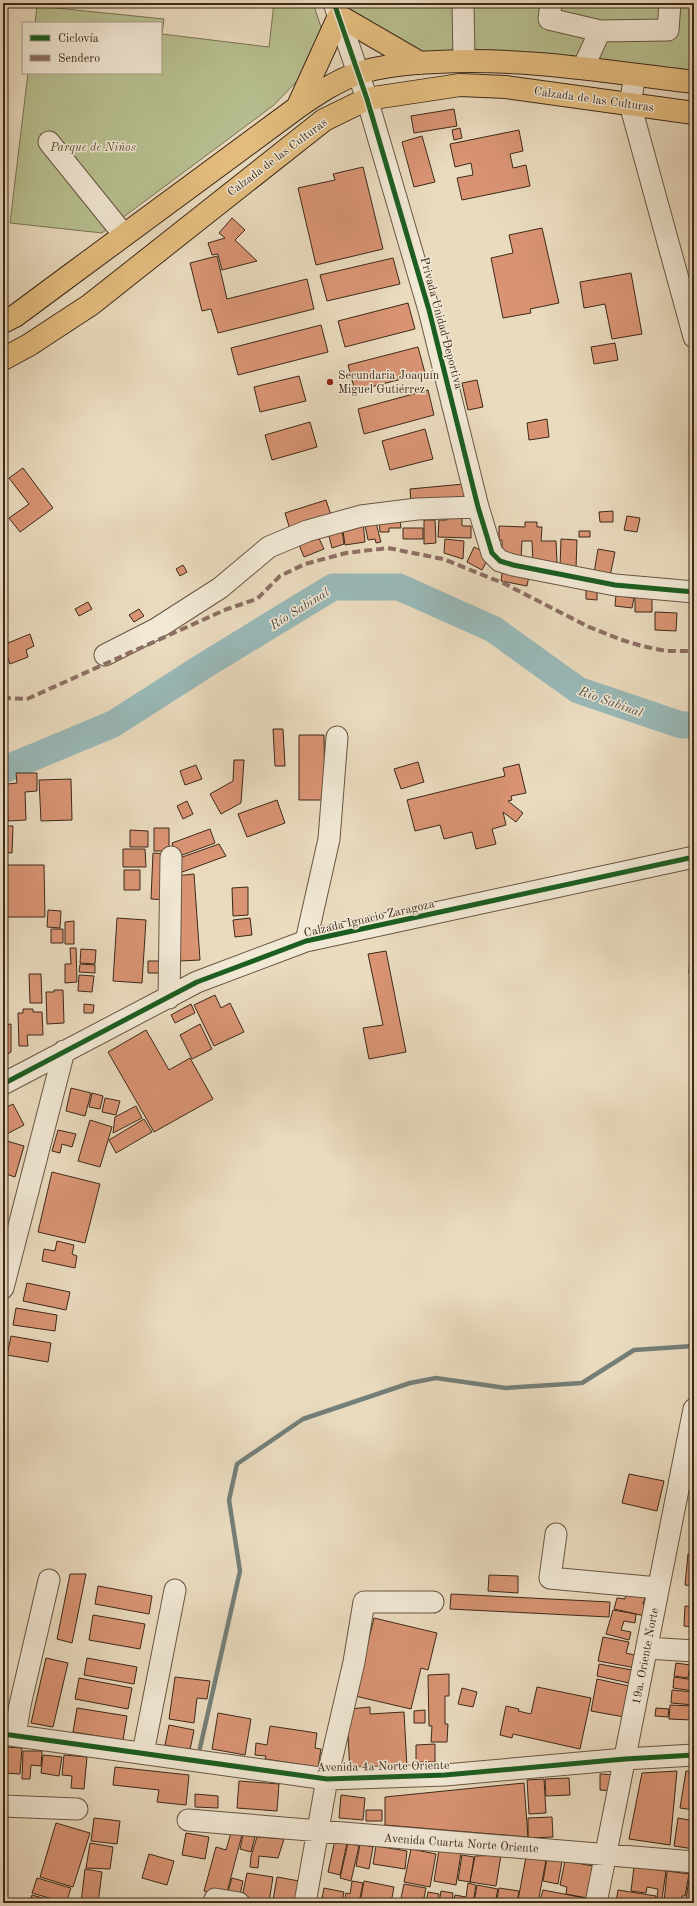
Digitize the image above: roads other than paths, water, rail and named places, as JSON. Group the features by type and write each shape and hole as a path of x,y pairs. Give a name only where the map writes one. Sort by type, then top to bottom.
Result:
{"main road":[{"path":"298,107 336,9 420,63"},
{"path":"3,322 15,316 298,107 330,85 358,74 381,67 464,60 488,60 583,68 694,82"},
{"name":"Calzada de las Culturas","path":"3,359 29,345 90,306 324,120 366,99 460,85 506,87 601,98 630,104 694,112"}],"street":[{"path":"463,3 464,60"},
{"path":"551,3 549,19 600,31 668,30 670,3"},
{"name":"Privada Unidad Deportiva","path":"336,9 366,99 430,310 478,507 492,553 500,561 513,565 615,585 694,592"},
{"path":"583,68 600,31"},
{"path":"635,75 630,104 694,337"},
{"path":"49,142 124,235"},
{"path":"105,655 156,629 220,588 269,547 307,531 361,516 417,509 478,507"},
{"path":"306,942 329,839 337,738"},
{"path":"168,998 171,857"},
{"name":"Calzada Ignacio Zaragoza","path":"3,1084 197,982 306,942 694,857"},
{"path":"3,1288 12,1220 64,1051"},
{"name":"19a. Oriente Norte","path":"596,1903 694,1409"},
{"path":"556,1534 550,1578 658,1588"},
{"path":"9,1735 20,1705 49,1580"},
{"path":"143,1754 175,1590"},
{"path":"305,1903 327,1779 354,1662 364,1602 433,1602"},
{"path":"647,1648 694,1651"},
{"name":"Avenida 4a Norte Oriente","path":"9,1735 327,1779 445,1775 624,1758 694,1755"},
{"path":"3,1806 77,1809"},
{"name":"Avenida Cuarta Norte Oriente","path":"188,1820 317,1832 694,1862"},
{"path":"215,1899 239,1903"}],"waterway":[{"name":"Río Sabinal","path":"3,770 113,724 210,662 333,587 399,587 493,629 578,690 681,725 694,725"},
{"path":"200,1748 240,1571 229,1500 237,1464 303,1419 410,1383 436,1378 506,1388 582,1383 634,1350 694,1346"}],"place":[{"name":"Secundaria Joaquín Miguel Gutiérrez","path":"330,382"}],"park label":[{"name":"Parque de Niños","path":"93,147"}]}
